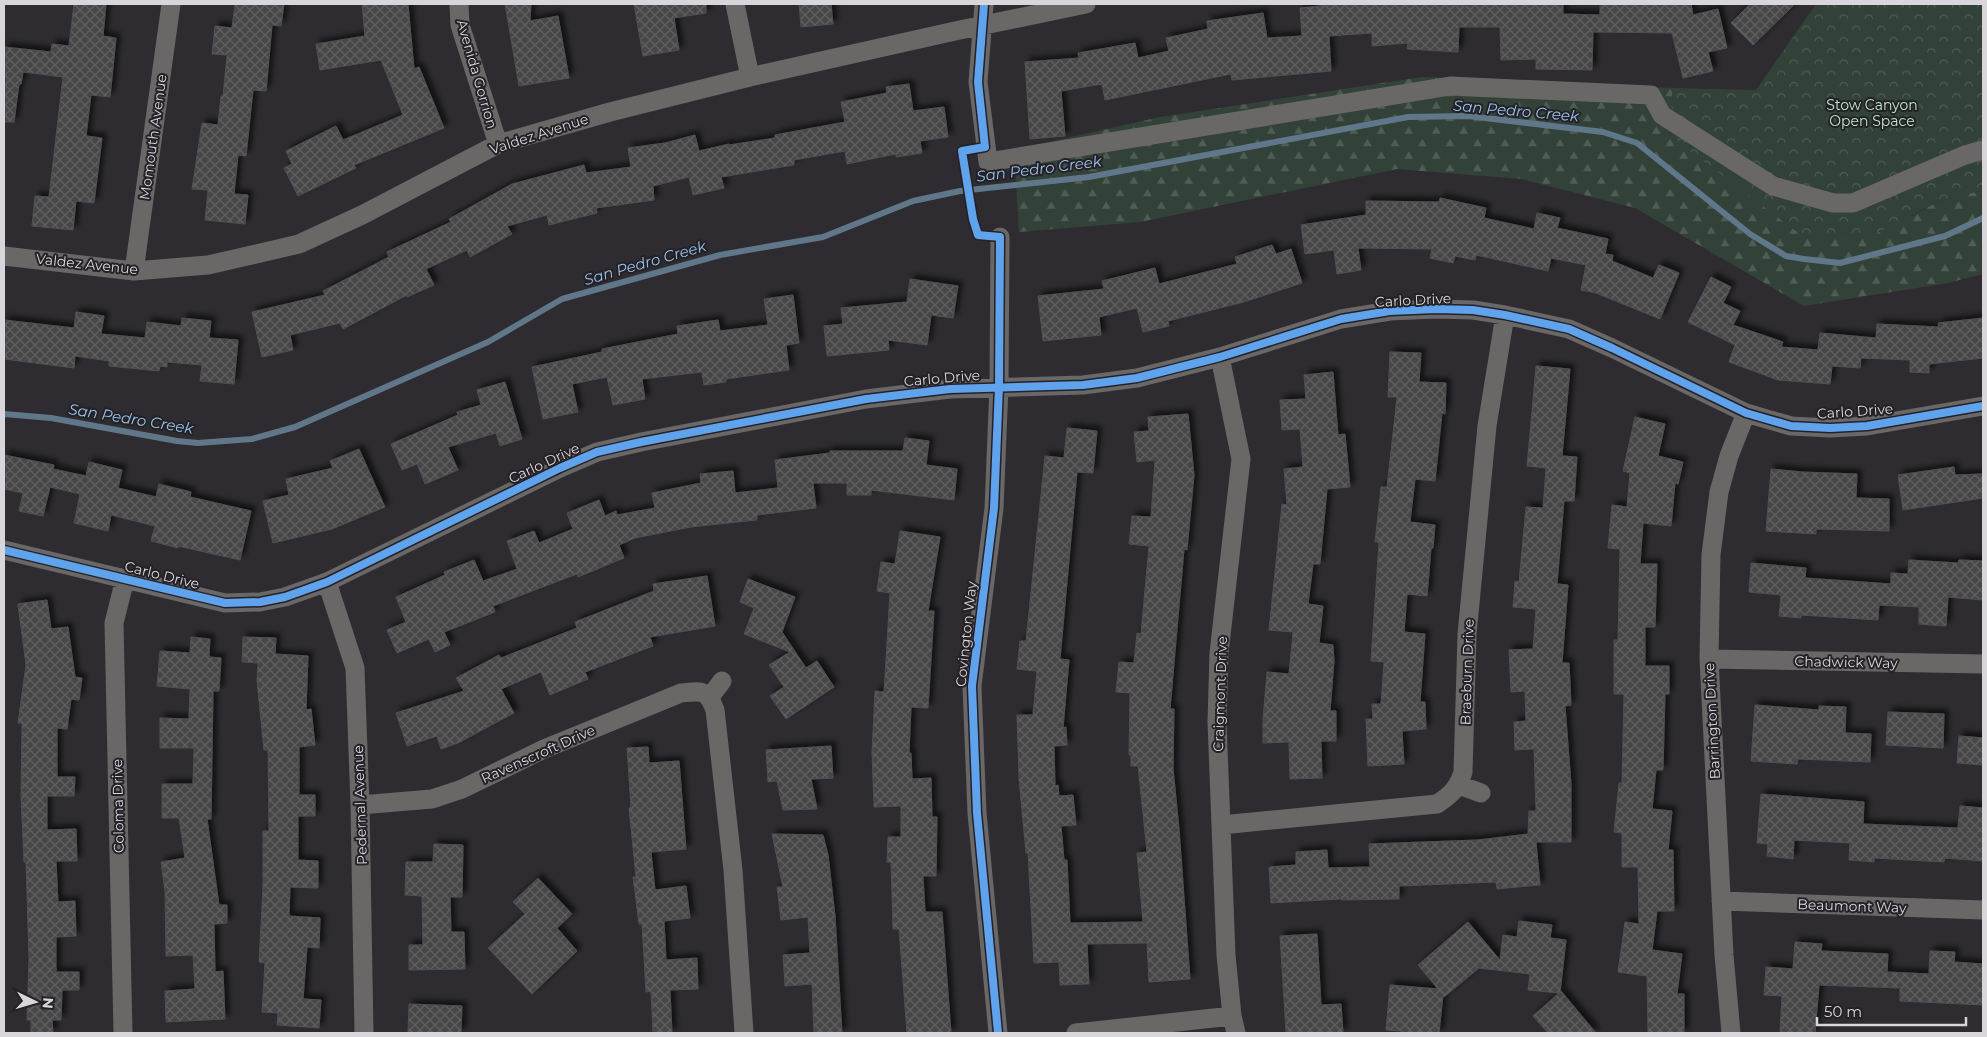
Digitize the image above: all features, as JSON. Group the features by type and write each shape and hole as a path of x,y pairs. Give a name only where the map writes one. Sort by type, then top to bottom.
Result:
{"street":[{"name":"Momouth Avenue","path":"134,271 171,4"},
{"name":"Avenida Gorrion","path":"459,4 460,25 498,144"},
{"path":"734,4 750,77"},
{"path":"984,4 978,82 988,162 1450,86 1651,95 1662,115 1774,186 1833,204 1852,203 1964,155 1983,150"},
{"name":"Valdez Avenue","path":"4,256 134,271 208,265 299,244 362,215 498,144 610,112 750,77 982,25 1086,4"},
{"name":"Covington Way","path":"998,1033 977,813 972,686 994,508 999,386 1000,237"},
{"name":"Carlo Drive","path":"4,550 226,603 260,602 285,597 327,582 560,468 597,452 866,399 911,392 999,386 1083,385 1137,378 1220,357 1341,320 1390,311 1473,310 1569,329 1746,413 1791,426 1830,428 1867,426 1983,406"},
{"name":"Braeburn Drive","path":"1459,785 1463,772 1467,634 1478,515 1487,426 1505,315"},
{"name":"Craigmont Drive","path":"1220,357 1241,458 1220,653 1217,722 1226,955 1234,1025"},
{"name":"Barrington Drive","path":"1731,1033 1724,955 1709,659 1711,555 1719,492 1729,456 1746,413"},
{"name":"Coloma Drive","path":"123,1033 114,623 125,579"},
{"name":"Pedernal Avenue","path":"327,582 355,668 360,805 364,1033"},
{"name":"Chadwick Way","path":"1709,659 1983,664"},
{"path":"722,681 710,697 715,710 733,870 744,1033"},
{"name":"Ravenscroft Drive","path":"360,805 432,799 462,789 544,749 681,693 700,691 710,697"},
{"path":"1221,825 1437,804 1450,796 1459,785 1481,793"},
{"name":"Beaumont Way","path":"1721,902 1983,910"},
{"path":"1076,1033 1234,1025"}],"green space":[{"name":"Stow Canyon Open Space","path":"1816,4 1983,4 1983,190 1939,201 1868,238 1829,240 1801,235 1669,135 1673,88 1756,90"},
{"path":"1422,77 1673,88 1669,135 1912,216 1939,201 1983,190 1983,274 1948,283 1804,306 1635,208 1521,179 1397,169 1140,222 1019,232 1014,150 1160,117"}],"building":[{"path":"74,4 106,4 103,36 116,38 110,97 91,95 86,136 102,138 94,203 76,201 73,230 32,226 35,196 49,197 63,77 23,72 21,84 19,84 14,122 4,122 4,47 51,52 52,44 69,46"},
{"path":"235,4 284,4 281,26 272,25 266,91 253,90 246,156 238,155 234,194 248,195 245,224 205,220 208,190 192,189 202,123 218,125 221,96 223,96 227,55 212,54 215,26 232,28"},
{"path":"362,4 408,4 414,69 419,67 444,128 354,165 356,168 298,196 284,168 292,164 286,151 336,126 343,140 403,115 381,60 320,70 316,44 365,36"},
{"path":"505,4 531,4 530,21 558,16 569,78 519,86"},
{"path":"634,4 706,4 706,13 674,18 679,50 643,56"},
{"path":"799,4 831,4 833,24 801,27"},
{"path":"1337,4 1470,6 1470,4 1563,4 1563,14 1600,15 1600,4 1691,4 1693,15 1718,9 1727,48 1708,52 1713,71 1683,78 1672,33 1593,32 1592,70 1536,69 1536,59 1501,60 1500,27 1459,27 1458,52 1407,49 1408,43 1372,46 1372,33 1329,36 1331,71 1232,80 1231,74 1105,100 1102,84 1061,91 1065,136 1030,139 1025,62 1079,58 1078,53 1135,43 1138,58 1169,51 1166,38 1208,29 1207,21 1263,13 1267,38 1302,36 1300,8"},
{"path":"1750,4 1795,4 1753,45 1731,23"},
{"path":"909,84 913,111 944,107 948,137 920,141 922,153 896,157 896,154 847,164 845,151 794,160 794,165 721,177 724,188 693,195 689,177 653,186 654,200 596,208 597,213 549,225 547,215 507,226 512,234 470,257 467,250 426,269 434,285 407,297 407,295 343,329 340,323 290,335 293,350 262,357 252,312 325,295 323,291 389,257 387,252 451,222 449,219 512,184 584,165 586,173 631,167 628,148 665,143 695,135 699,151 729,144 775,138 775,135 845,122 841,102 887,93 886,87"},
{"path":"1440,198 1486,208 1484,218 1534,229 1537,213 1560,218 1557,228 1608,239 1605,254 1613,255 1612,261 1653,278 1659,265 1679,273 1660,319 1596,293 1581,290 1586,265 1551,258 1548,271 1476,255 1475,260 1455,256 1453,263 1430,258 1432,249 1358,248 1361,270 1337,274 1334,250 1305,254 1301,225 1366,215 1366,201 1439,202"},
{"path":"1272,245 1276,254 1291,249 1302,283 1244,302 1168,321 1169,326 1143,332 1137,308 1099,317 1101,335 1043,341 1038,296 1104,289 1102,281 1155,268 1159,284 1237,264 1235,257"},
{"path":"1711,277 1731,287 1723,303 1740,311 1733,325 1783,342 1781,347 1818,350 1820,333 1876,338 1877,324 1939,327 1938,323 1983,318 1983,358 1929,364 1929,373 1910,372 1910,360 1861,358 1860,368 1832,366 1830,384 1778,380 1729,362 1735,345 1688,322"},
{"path":"910,279 958,286 953,318 931,315 927,345 888,340 889,350 827,356 824,326 843,324 841,308 907,302"},
{"path":"793,295 799,343 786,345 789,370 726,379 726,382 704,385 702,372 642,379 645,399 613,405 607,377 572,384 578,412 543,419 532,367 602,352 602,349 678,334 677,326 718,320 720,331 768,325 764,299"},
{"path":"76,312 104,316 101,334 145,338 147,322 181,326 182,318 211,321 209,338 238,340 234,384 200,381 202,365 167,362 167,367 160,366 159,371 109,366 109,361 75,356 74,368 4,359 4,320 74,328"},
{"path":"1390,352 1421,353 1419,382 1446,383 1445,414 1442,413 1435,481 1415,479 1410,522 1435,525 1427,596 1407,594 1404,632 1425,634 1420,702 1425,702 1426,729 1402,731 1404,764 1368,766 1366,719 1373,719 1372,704 1381,704 1384,662 1371,661 1379,542 1375,542 1381,487 1387,487 1397,397 1388,397"},
{"path":"1536,366 1570,369 1562,456 1577,457 1574,501 1564,501 1557,584 1568,585 1562,663 1569,663 1571,705 1565,706 1571,784 1571,842 1536,842 1540,885 1497,889 1496,882 1399,886 1399,899 1341,899 1271,903 1269,867 1296,865 1296,852 1327,850 1328,868 1370,867 1369,844 1478,840 1528,834 1529,811 1536,811 1534,749 1515,750 1514,722 1526,721 1525,691 1511,692 1509,650 1533,649 1536,609 1513,607 1515,581 1519,582 1526,507 1543,508 1546,468 1527,466"},
{"path":"1333,372 1338,435 1345,434 1350,487 1327,489 1320,564 1313,564 1308,604 1323,606 1319,643 1333,645 1334,661 1330,711 1336,711 1336,741 1321,741 1322,778 1290,779 1289,742 1263,743 1267,672 1289,674 1293,632 1269,630 1282,504 1287,505 1284,469 1303,467 1300,429 1282,430 1280,400 1306,399 1304,375"},
{"path":"505,382 522,439 500,446 496,433 448,447 458,470 425,484 417,464 402,470 391,444 458,415 457,412 481,405 477,390"},
{"path":"1188,414 1194,475 1187,550 1184,549 1170,709 1174,709 1173,768 1190,979 1149,982 1147,943 1087,944 1089,984 1060,985 1059,962 1034,963 1028,853 1026,853 1019,779 1017,715 1033,715 1037,671 1017,669 1020,641 1026,641 1045,456 1064,458 1067,428 1097,431 1093,473 1077,472 1060,659 1069,660 1063,728 1066,727 1067,745 1054,746 1055,786 1058,785 1059,796 1073,795 1076,825 1061,826 1064,860 1067,860 1070,923 1143,922 1137,853 1147,852 1138,766 1131,766 1131,755 1129,755 1130,693 1116,692 1119,662 1134,663 1137,633 1141,634 1149,546 1129,544 1132,516 1151,517 1155,460 1137,462 1134,432 1149,431 1148,417"},
{"path":"1635,417 1665,424 1658,456 1683,462 1678,484 1675,483 1671,526 1643,523 1640,564 1657,564 1655,627 1645,627 1645,666 1669,666 1669,694 1665,694 1663,770 1656,770 1652,809 1672,811 1668,850 1673,850 1674,911 1657,911 1652,950 1682,954 1677,994 1684,994 1684,1033 1648,1033 1647,976 1618,972 1625,922 1639,924 1638,867 1622,867 1622,833 1614,832 1619,783 1622,783 1624,694 1614,694 1614,640 1618,640 1620,549 1608,548 1612,505 1627,507 1630,473 1623,471"},
{"path":"905,438 929,441 926,465 957,469 954,500 871,490 871,495 847,495 847,483 813,483 816,508 757,515 757,520 691,527 635,538 619,545 624,558 578,577 577,574 493,606 495,612 444,632 450,645 435,652 429,639 397,653 387,630 406,622 396,597 445,575 444,572 474,560 483,581 517,569 507,541 534,531 539,543 573,529 567,513 599,500 605,516 616,511 617,515 655,508 652,493 701,483 700,474 733,471 735,493 778,488 775,460 830,453 830,451 903,451"},
{"path":"359,449 385,507 332,529 273,543 263,501 289,495 286,479 333,468 330,461"},
{"path":"4,455 54,465 53,469 86,476 89,462 122,470 118,488 156,497 159,484 191,492 190,497 251,511 240,560 151,541 155,526 111,515 108,531 74,523 80,494 50,487 43,516 19,511 23,493 4,489"},
{"path":"1954,467 1955,475 1983,474 1983,498 1903,510 1898,475"},
{"path":"1771,469 1857,474 1856,498 1889,499 1889,531 1816,529 1816,534 1766,531"},
{"path":"900,531 940,537 928,611 934,611 928,708 911,707 909,753 911,753 912,779 931,778 932,817 937,817 936,876 923,876 925,912 942,912 951,1033 907,1033 899,929 893,929 891,862 887,862 888,837 901,837 901,806 874,807 872,752 875,691 884,692 890,593 877,591 881,562 895,564"},
{"path":"1909,560 1958,563 1959,560 1983,561 1983,600 1948,597 1946,626 1919,624 1919,607 1879,605 1878,620 1801,615 1801,618 1779,616 1781,595 1749,592 1751,563 1806,568 1805,578 1891,584 1891,573 1908,574"},
{"path":"707,576 715,626 650,637 653,646 585,672 588,679 550,695 541,672 501,689 514,713 458,743 441,749 437,736 407,746 396,713 464,691 456,678 499,655 501,658 577,628 575,622 654,591 653,584"},
{"path":"748,579 795,597 782,632 806,668 817,661 834,687 786,719 770,696 784,687 769,665 790,652 744,634 754,608 740,602"},
{"path":"47,600 51,629 68,627 75,677 82,678 79,700 71,699 67,729 57,728 57,777 75,777 74,796 47,796 47,830 76,829 77,861 56,861 58,902 75,901 76,936 56,937 56,972 79,972 79,990 62,990 61,1020 52,1020 53,1033 31,1033 31,1020 27,1020 29,959 26,862 24,862 21,796 22,723 18,723 26,665 18,604"},
{"path":"191,637 210,639 209,657 221,658 219,691 213,691 211,819 207,819 219,905 227,905 227,923 214,924 215,972 223,971 225,1019 166,1022 165,991 195,989 193,955 166,956 165,891 161,862 185,858 179,818 162,818 162,784 193,784 194,748 160,748 160,718 189,719 190,689 157,686 160,651 190,653"},
{"path":"243,637 276,638 275,654 308,656 306,710 311,709 315,745 299,747 299,795 315,795 315,816 298,816 298,860 318,861 318,888 290,887 289,916 320,918 319,948 307,947 303,999 321,1000 319,1028 277,1025 278,1013 262,1012 265,963 259,962 263,887 263,831 269,831 268,750 264,750 257,681 258,663 242,662"},
{"path":"1755,705 1819,710 1819,706 1846,707 1845,733 1871,734 1870,762 1798,759 1797,764 1751,761"},
{"path":"1888,712 1944,714 1943,748 1886,745"},
{"path":"1959,736 1983,738 1983,765 1957,763"},
{"path":"831,746 833,778 811,779 817,809 783,810 777,781 768,782 766,750"},
{"path":"648,747 649,763 679,761 686,849 651,852 655,890 686,886 690,918 664,921 666,960 697,958 698,989 670,990 672,1033 653,1033 651,991 646,992 642,924 639,924 633,877 636,877 629,808 631,807 627,748"},
{"path":"1761,794 1864,802 1863,824 1958,828 1960,806 1983,808 1983,861 1945,858 1944,862 1874,858 1874,862 1849,860 1850,843 1794,840 1793,859 1767,856 1768,844 1757,843"},
{"path":"772,834 823,835 828,855 835,916 842,1033 814,1033 812,984 785,986 783,955 810,953 808,917 781,920 777,887 783,887"},
{"path":"434,844 463,845 462,897 450,897 451,932 464,932 465,969 409,970 409,945 423,945 422,896 405,895 406,862 433,862"},
{"path":"538,878 572,914 557,928 577,951 532,994 488,948 525,914 513,902"},
{"path":"1519,921 1552,925 1550,938 1566,940 1560,993 1561,991 1596,1033 1548,1033 1533,1016 1559,993 1528,990 1530,974 1479,968 1444,997 1443,995 1439,1033 1401,1033 1401,1031 1386,1030 1390,985 1438,989 1418,965 1468,922 1500,960 1503,935 1517,937"},
{"path":"1317,934 1321,1005 1341,1004 1343,1033 1286,1032 1280,936"},
{"path":"1795,942 1822,944 1821,951 1888,954 1887,972 1929,974 1930,951 1955,952 1954,962 1983,964 1983,1005 1900,1001 1900,988 1819,985 1815,1033 1780,1033 1782,996 1764,995 1766,967 1793,969"},
{"path":"409,1004 462,1006 461,1033 408,1033"}],"waterway":[{"name":"San Pedro Creek","path":"4,414 51,418 177,441 198,443 252,439 295,427 488,342 562,299 720,255 823,237 913,201 960,191 1089,177 1408,117 1468,116 1603,132 1637,143 1750,234 1786,256 1840,263 1945,236 1983,218"}],"cycle path":[{"path":"984,4 978,82 985,147 962,151 973,219 978,235 1000,237 999,386 994,508 972,686 977,813 998,1033"},
{"path":"4,550 225,603 260,602 285,597 327,582 560,468 597,452 866,399 950,389 1083,385 1137,378 1220,357 1341,319 1390,311 1473,310 1569,329 1746,413 1791,426 1830,428 1867,426 1983,406"}]}
